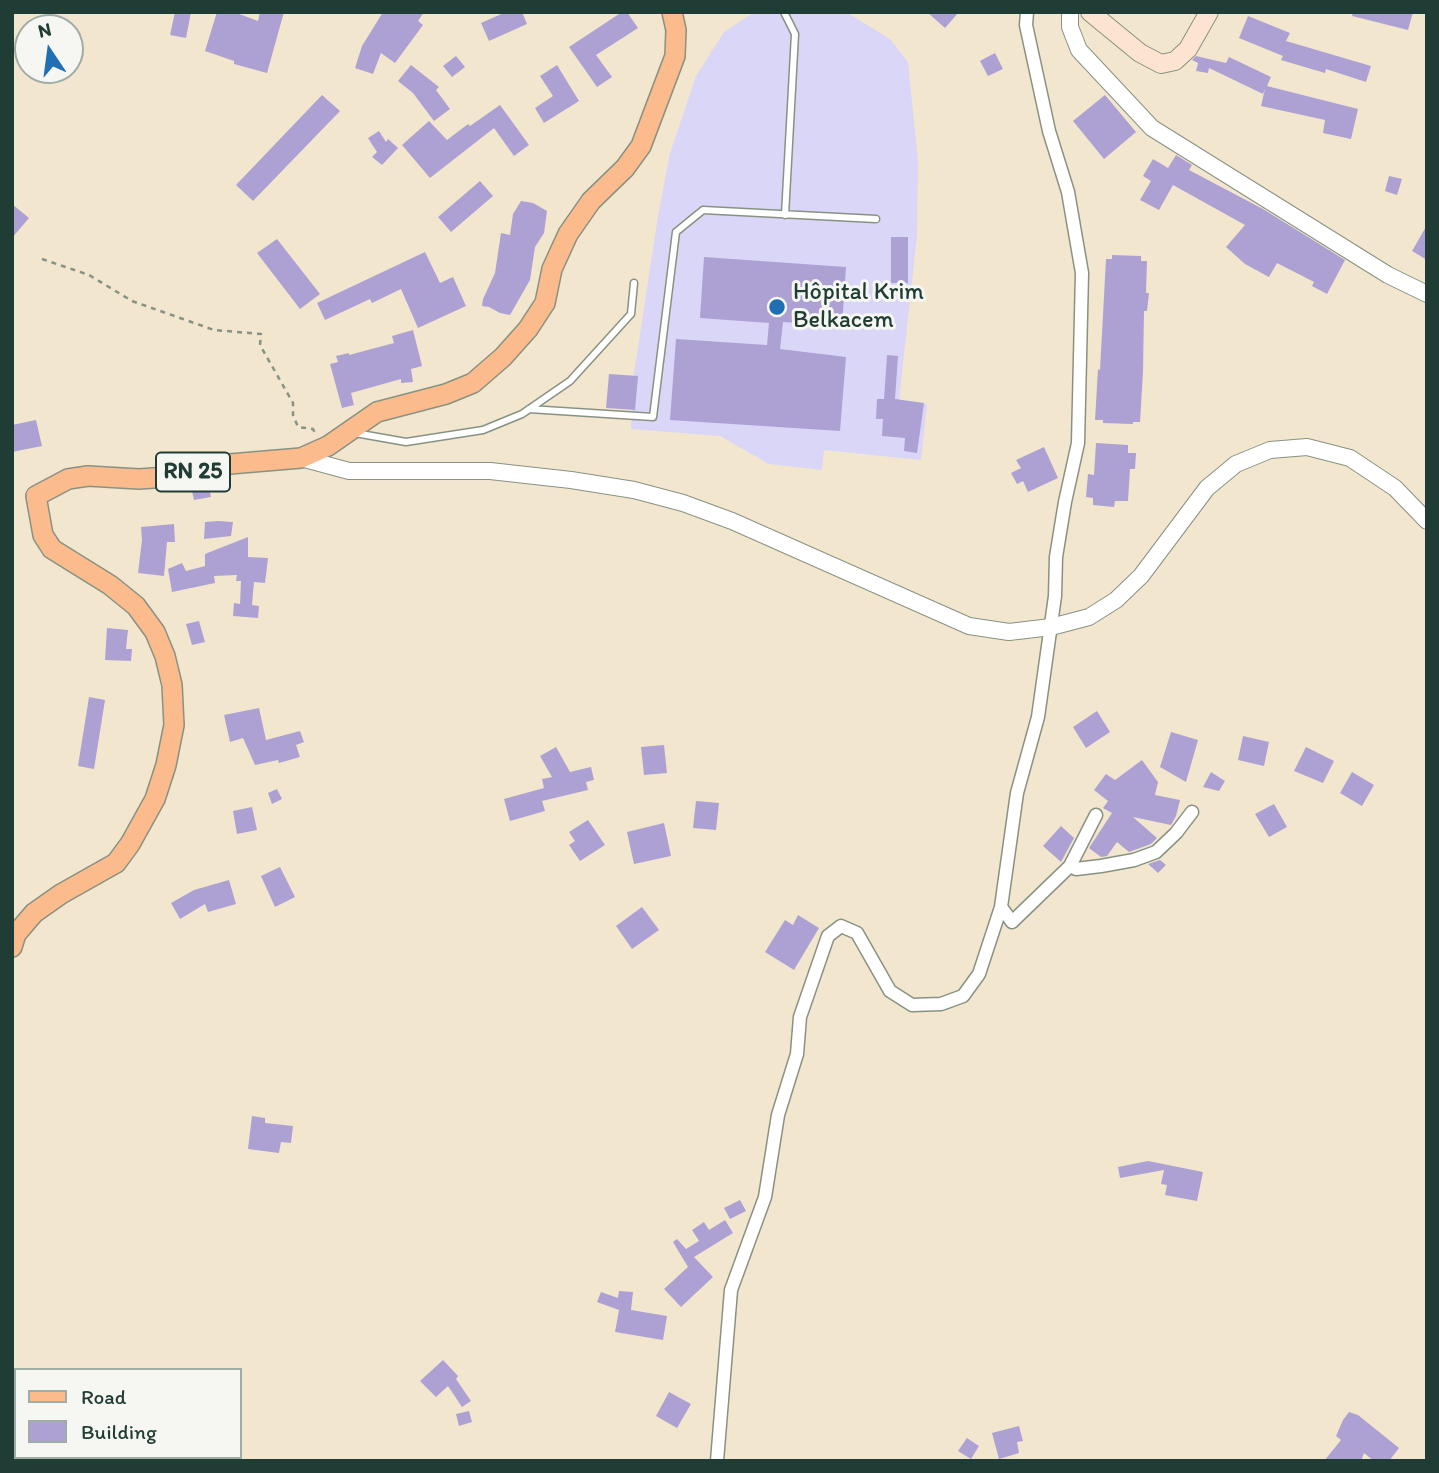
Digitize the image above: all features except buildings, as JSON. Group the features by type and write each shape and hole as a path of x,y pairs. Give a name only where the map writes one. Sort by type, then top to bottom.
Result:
{"main road":[{"name":"RN 25","path":"12,947 16,934 34,913 61,894 116,863 130,844 155,799 166,765 174,725 172,685 165,656 155,632 136,606 110,585 52,549 43,535 36,496 68,479 88,475 139,479 167,477 230,464 301,458 321,449 377,412 446,394 473,383 503,357 528,329 545,303 552,269 568,234 591,201 625,168 641,146 675,57 676,30 672,12"},
{"path":"1090,12 1152,61 1169,64 1188,49 1209,12"}],"street":[{"path":"717,1461 731,1290 765,1197 778,1115 797,1054 800,1017 828,936 841,926 857,933 890,991 912,1005 941,1004 963,996 979,974 1001,907 1017,793 1038,717 1051,627 1056,556 1077,443 1082,273 1068,192 1049,131 1026,25 1027,12"},
{"path":"1070,12 1070,27 1079,50 1152,128 1388,275 1427,294"},
{"path":"301,458 349,471 490,471 634,490 683,503 732,521 969,626 1009,632 1051,627 1089,617 1116,600 1141,576 1207,488 1236,464 1270,450 1307,447 1350,458 1395,488 1427,521"},
{"path":"1070,866 1076,869 1101,866 1134,860 1156,852 1176,833 1192,812"},
{"path":"1001,907 1012,922 1070,866 1096,814"}],"lane":[{"path":"784,12 795,34 785,215"},
{"path":"529,409 653,417 676,232 702,210 876,219"},
{"path":"347,432 406,442 483,430 529,409 570,381 631,314 634,283"}],"path":[{"path":"42,259 89,275 132,301 214,330 261,334 260,345 293,403 293,415 298,427 313,429 321,449"}],"shaded area":[{"name":"Hôpital Krim Belkacem","path":"755,12 846,12 890,39 908,62 918,161 917,235 899,401 927,404 921,460 824,450 822,470 769,464 720,436 631,429 633,380 670,153 696,76 724,32"}],"place":[{"name":"Hôpital Krim Belkacem","path":"777,307"}]}
